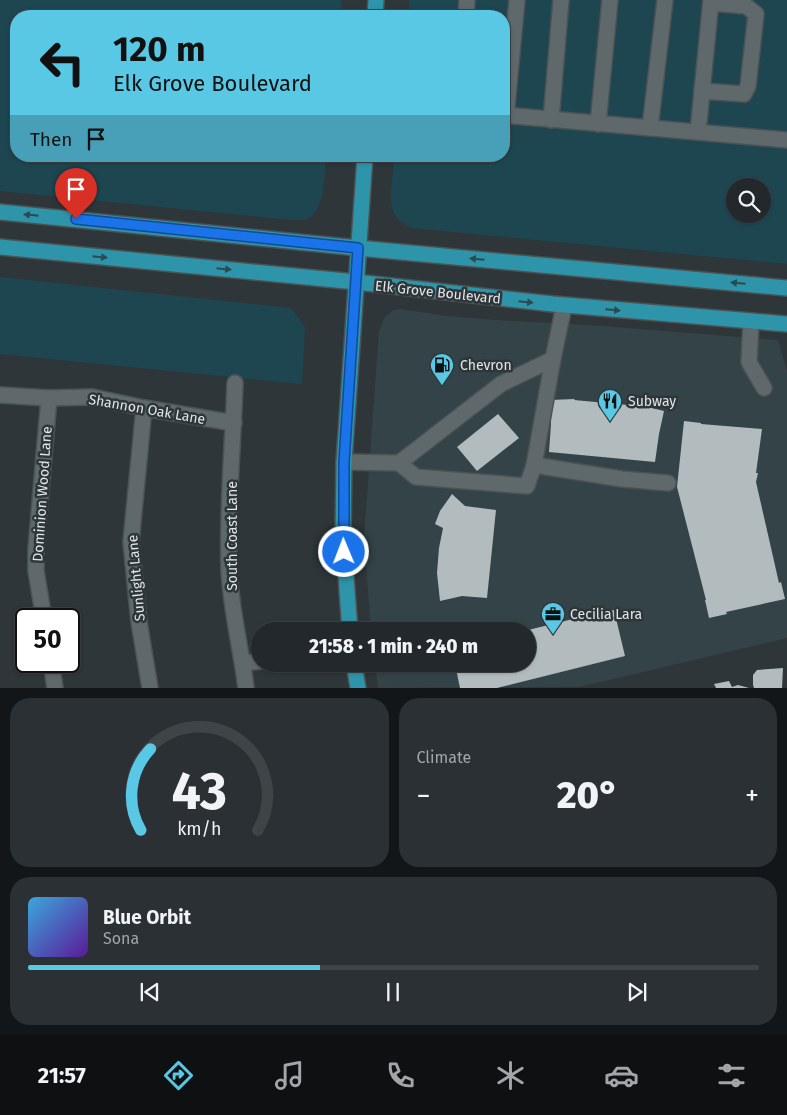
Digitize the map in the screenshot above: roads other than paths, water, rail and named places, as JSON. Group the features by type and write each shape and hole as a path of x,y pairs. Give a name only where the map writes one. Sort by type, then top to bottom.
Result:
{"main road":[{"path":"349,622 343,536 344,462 365,162"},
{"path":"0,212 787,288"},
{"name":"Elk Grove Boulevard","path":"0,248 356,282 564,306 787,324"},
{"path":"355,672 358,688"}],"street":[{"path":"510,68 517,0"},
{"path":"551,120 561,0"},
{"path":"598,124 610,0"},
{"path":"650,128 665,0"},
{"path":"698,132 702,91 711,2 746,6 756,14 748,86 744,94 702,91"},
{"path":"510,116 787,140"},
{"path":"398,462 416,477 527,486 534,466 564,306"},
{"path":"750,321 749,362 764,388"},
{"path":"344,462 398,462 501,384 553,360"},
{"name":"South Coast Lane","path":"235,383 229,521 229,571 234,617 246,688"},
{"name":"Shannon Oak Lane","path":"0,395 49,398 92,397 234,423"},
{"name":"Dominion Wood Lane","path":"42,608 36,571 36,549 49,398"},
{"name":"Sunlight Lane","path":"144,408 131,542 138,613 150,688"},
{"path":"534,466 622,479 668,482"},
{"path":"243,663 251,662"},
{"path":"53,673 55,688"}],"place":[{"name":"Chevron","path":"442,386"},
{"name":"Subway","path":"610,422"},
{"name":"Cecilia Lara","path":"553,635"}]}
